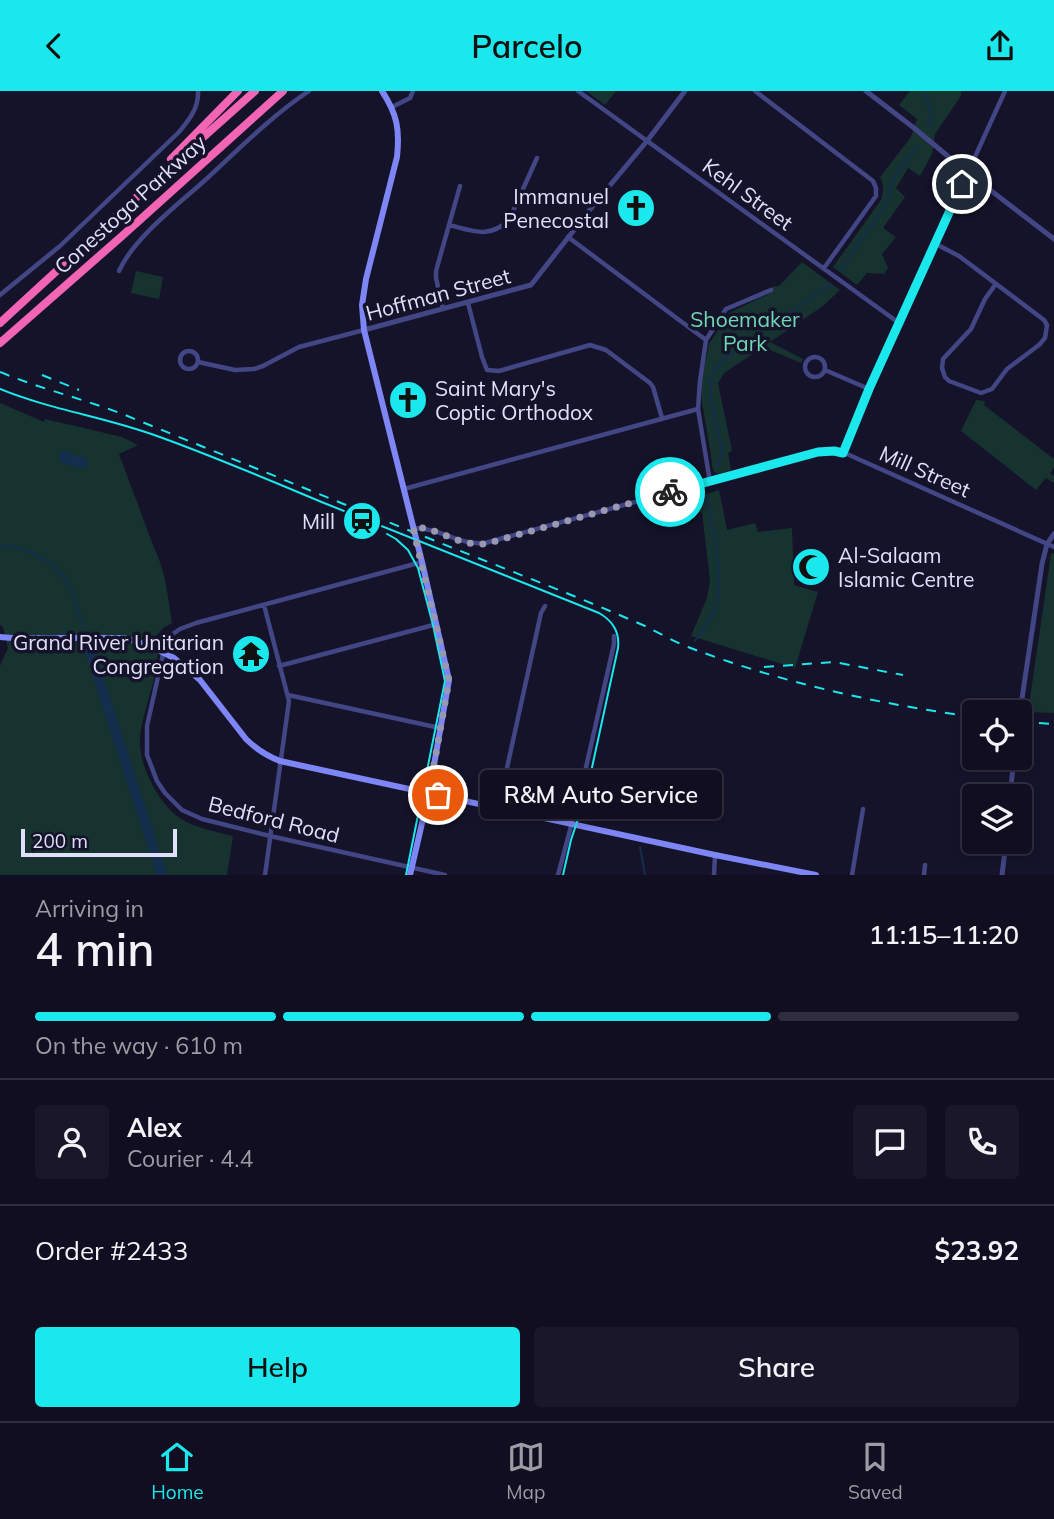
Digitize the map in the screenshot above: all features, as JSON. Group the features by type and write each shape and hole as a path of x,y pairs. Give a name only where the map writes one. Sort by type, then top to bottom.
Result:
{"highway":[{"path":"163,173 168,162 238,91"},
{"name":"Conestoga Parkway","path":"0,323 255,91"},
{"name":"Conestoga Parkway","path":"0,343 283,91"}],"main road":[{"path":"382,91 392,107 399,137 397,157 366,279 362,305 364,330 449,680 429,793 411,872"},
{"path":"0,637 125,638 163,652 182,663 200,680 254,747 280,761 816,875"}],"street":[{"path":"0,295 60,246 179,132 193,113 198,91"},
{"path":"119,271 125,257 154,226 269,122 309,91"},
{"path":"392,107 410,98 414,91"},
{"name":"Kehl Street","path":"578,91 899,323"},
{"name":"Hoffman Street","path":"198,362 236,370 254,369 299,347 531,285 685,91"},
{"path":"755,91 873,181 876,188 876,196 824,268"},
{"path":"866,91 1054,239"},
{"path":"843,453 869,389 1005,91"},
{"path":"449,225 486,233 502,226 509,220 537,158"},
{"path":"443,309 436,271 460,186"},
{"path":"568,237 706,340"},
{"path":"936,244 959,256 1047,325 1045,338 1039,345 1007,369 992,389 981,393 945,377 943,359 971,328 995,285"},
{"path":"710,482 698,409 706,340 726,309 771,290"},
{"path":"468,303 487,369 499,371 590,345 598,347 606,350 653,387 662,418"},
{"path":"817,357 824,363 824,370 820,376 813,377 807,373 805,364 811,358 817,357"},
{"path":"824,370 869,389"},
{"path":"403,489 698,409"},
{"name":"Mill Street","path":"413,528 426,528 465,543 485,544 818,452 834,451 1054,547"},
{"path":"1022,700 1042,563 1047,544 1054,534"},
{"path":"163,652 166,641 182,627 422,562"},
{"path":"264,605 289,705 265,875"},
{"path":"498,809 541,613 545,605"},
{"path":"279,666 437,624"},
{"path":"558,875 582,785 614,636"},
{"name":"Bedford Road","path":"163,652 146,737 147,755 157,781 173,802 190,815 202,819 411,872 445,875"},
{"path":"288,695 440,728"},
{"path":"852,875 863,809"},
{"path":"1002,875 1005,854"},
{"path":"714,875 715,855"},
{"path":"924,875 925,865"}],"green space":[{"path":"586,91 616,91 605,105"},
{"path":"910,91 961,91 961,96 935,134 932,154 920,176 908,168 896,188 905,197 883,228 896,237 882,254 888,268 884,274 867,273 857,285 833,267 881,200 883,188 880,177 911,137 917,119 899,105"},
{"name":"Shoemaker Park","path":"802,262 840,290 823,306 770,342 803,359 801,363 763,347 724,373 718,383 732,451 728,453 731,470 719,474 714,472 702,402 702,376 709,344 729,313 770,293 771,287 779,286"},
{"path":"136,271 163,277 159,299 131,293"},
{"path":"976,400 985,401 984,405 1054,459 1054,467 1050,473 1054,476 1054,483 1046,478 1036,490 961,431"},
{"path":"0,403 44,422 45,419 122,437 138,445 119,454 166,583 172,623 157,635 156,671 140,736 141,754 151,782 175,814 194,825 233,836 227,875 0,875 0,666 8,648 3,627 0,625"},
{"path":"719,490 727,530 755,523 758,532 792,528 794,585 818,592 795,668 691,636 707,598 710,580 702,512 686,513 682,498"},
{"path":"1054,553 1054,713 1032,712 1032,700 1030,700 1051,554"}],"water":[{"path":"63,450 75,456 84,456 88,461 87,467 82,469 61,462 59,454"}],"waterway":[{"path":"925,91 932,119 928,127"},
{"path":"840,271 887,203 893,179 919,144"},
{"path":"718,467 722,452 711,397 713,373 726,357 831,284"},
{"path":"695,641 713,613 719,592 716,551 707,496"},
{"path":"0,545 24,549 50,563 64,577 73,593 83,627"},
{"path":"89,649 162,875"},
{"path":"640,847 645,875"}],"tram line":[{"path":"0,389 39,403 138,429 178,444 599,613 608,620 617,632 618,648 586,795 563,875"},
{"path":"387,534 408,550 418,568 445,681 406,875"}],"railway":[{"path":"0,372 125,415 583,600 722,660 829,690 962,715"},
{"path":"42,375 79,390"},
{"path":"764,667 834,662 903,675"},
{"path":"1032,723 1054,724"}],"way so far":[{"path":"438,795 429,793 449,680 413,528 426,528 465,543 485,544 670,492"}],"place":[{"name":"Immanuel Penecostal","path":"636,208"},
{"name":"Saint Mary's Coptic Orthodox","path":"408,400"},
{"name":"Mill","path":"362,521"},
{"name":"Al-Salaam Islamic Centre","path":"811,567"},
{"name":"Grand River Unitarian Congregation","path":"251,654"},
{"name":"R&M Auto Service","path":"438,795"}],"route":[{"path":"670,492 818,452 843,453 869,389 962,184"}]}
